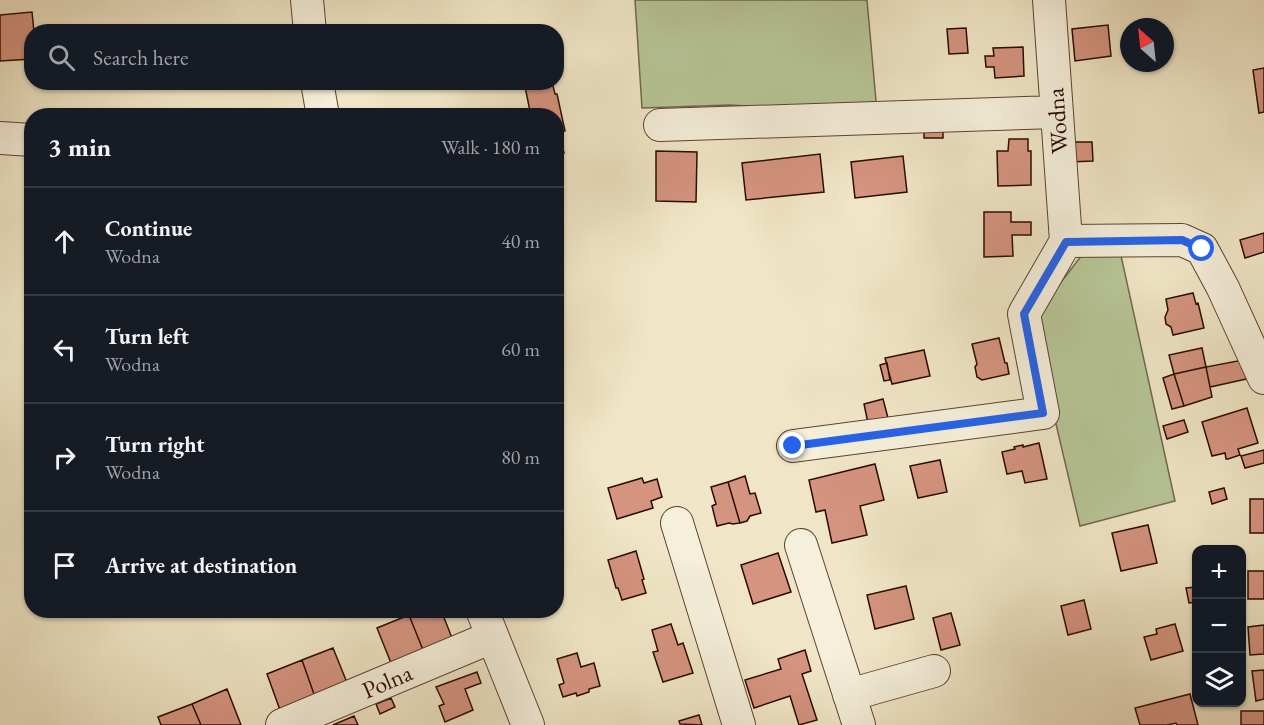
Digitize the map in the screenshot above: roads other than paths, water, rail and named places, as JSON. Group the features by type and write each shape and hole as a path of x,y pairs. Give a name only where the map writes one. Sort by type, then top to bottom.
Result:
{"street":[{"path":"307,0 309,24"},
{"name":"Wodna","path":"1049,0 1066,242"},
{"path":"318,90 322,108"},
{"path":"660,125 1057,112"},
{"path":"0,138 24,140"},
{"path":"793,446 1043,413 1024,314 1066,242 1182,240 1202,249 1223,288 1264,378"},
{"path":"676,523 739,725"},
{"path":"801,545 859,725"},
{"name":"Polna","path":"282,725 487,624 528,725"},
{"path":"849,695 934,672"}]}
